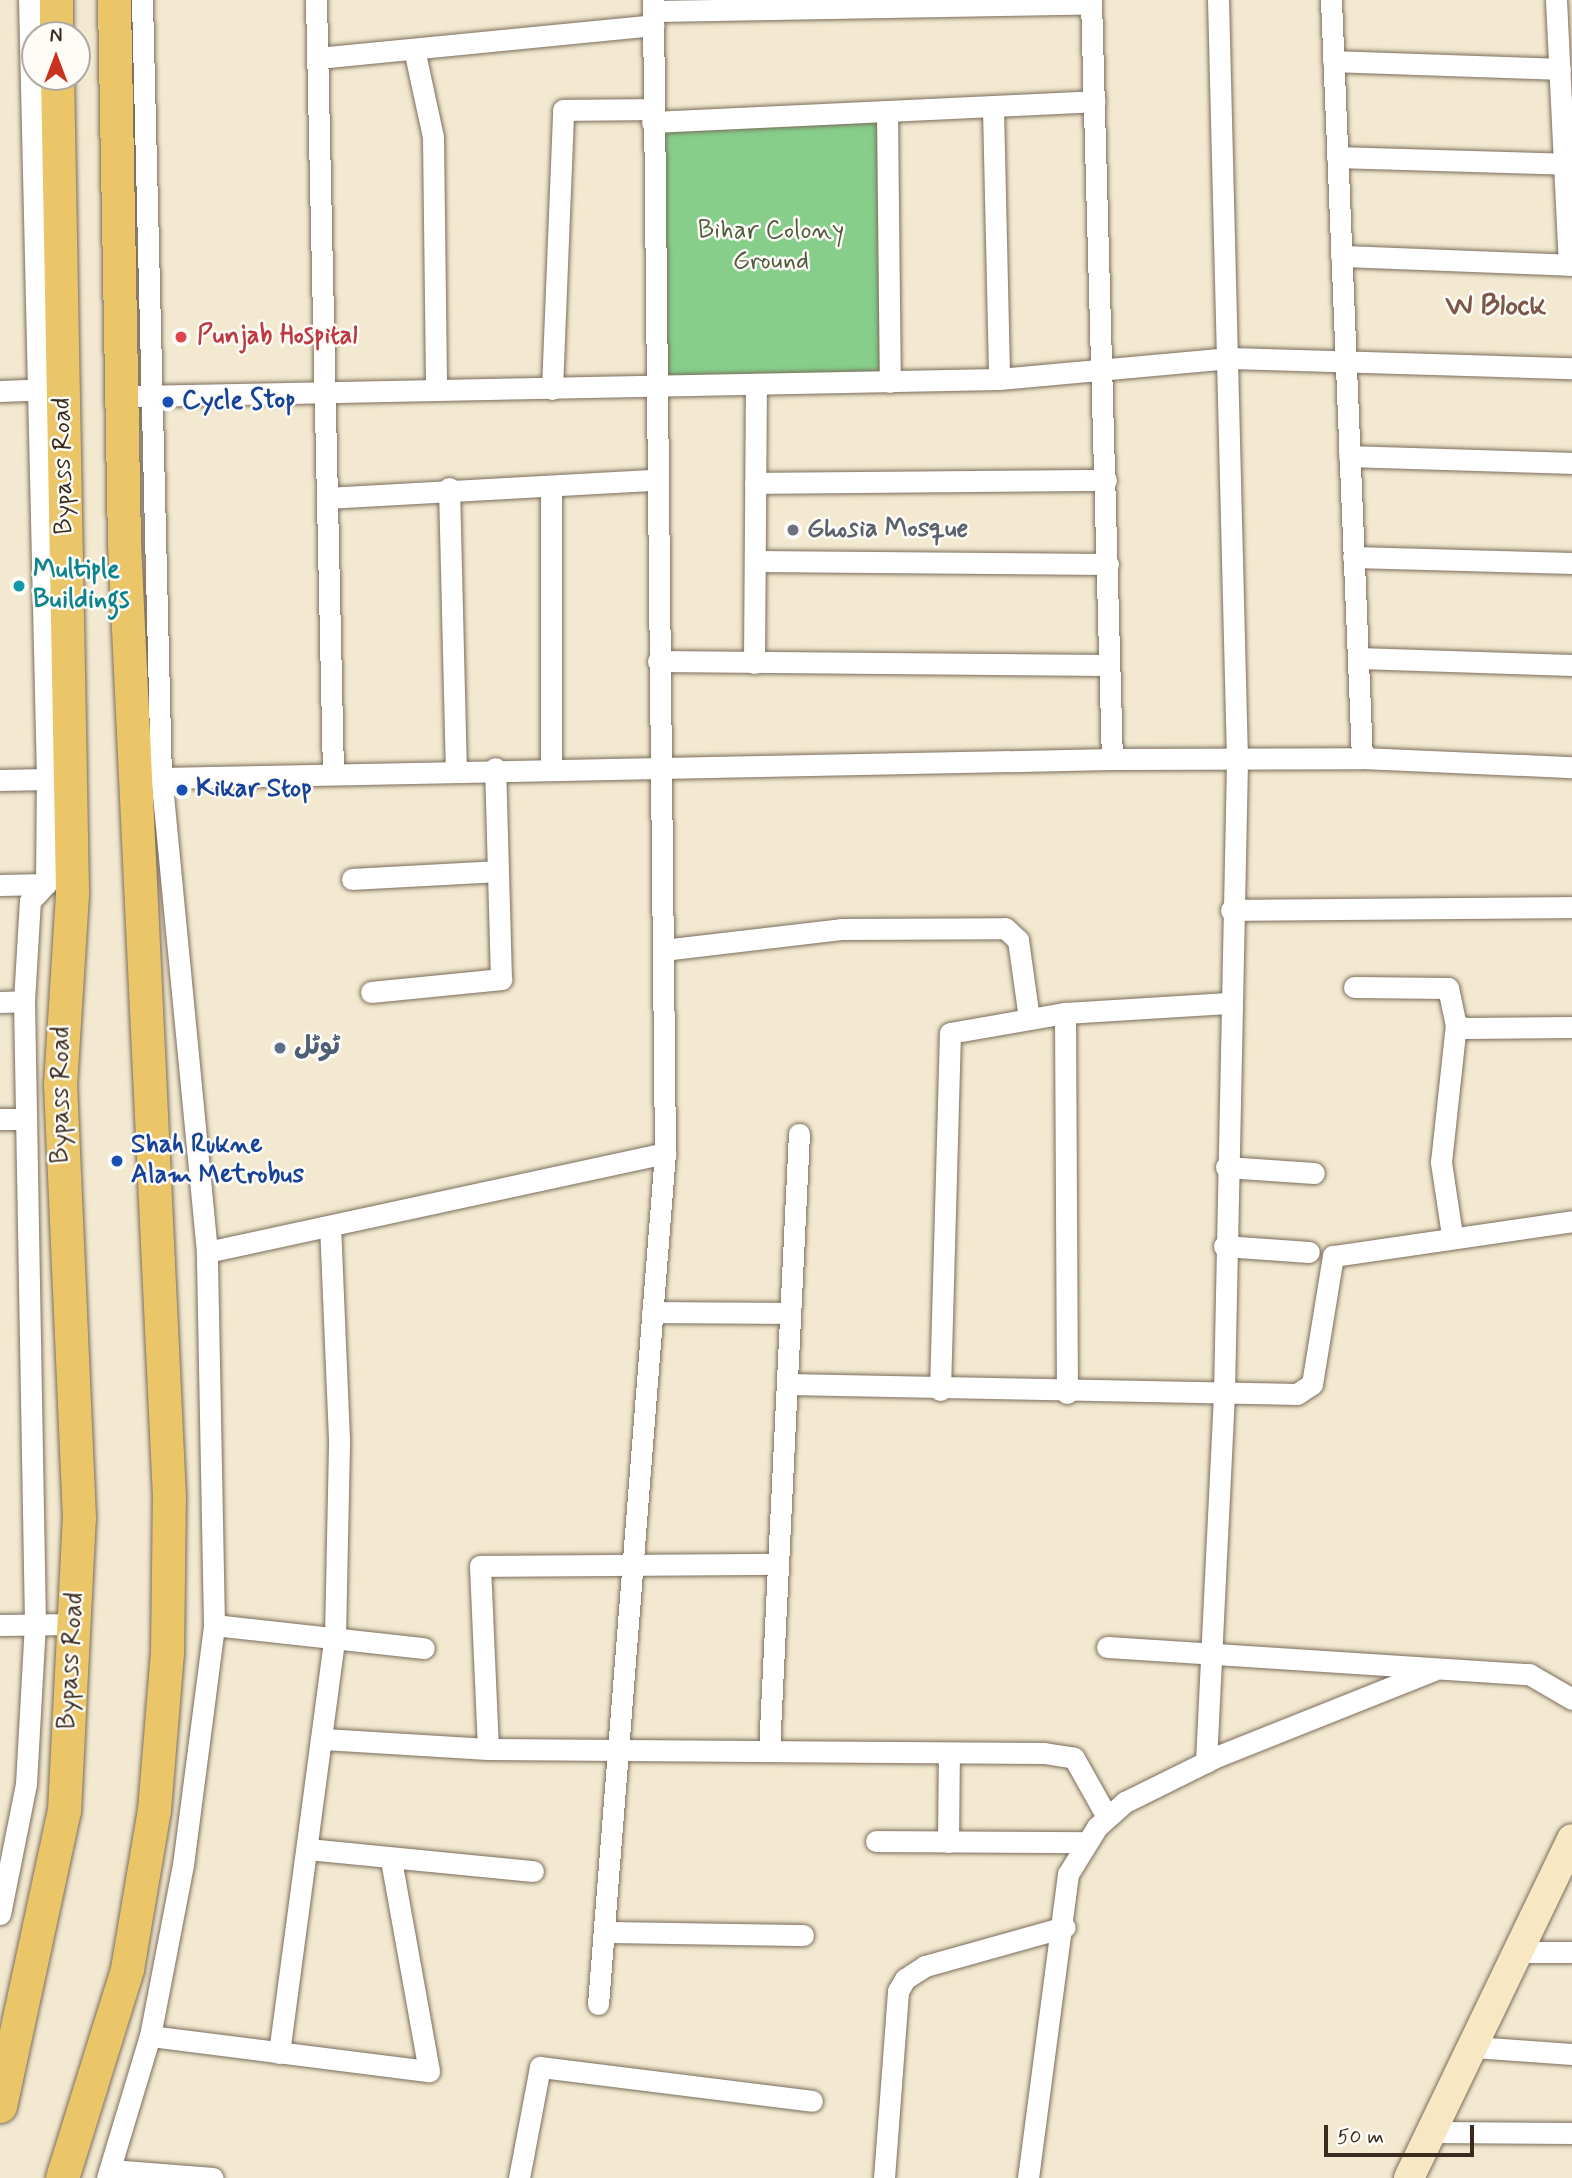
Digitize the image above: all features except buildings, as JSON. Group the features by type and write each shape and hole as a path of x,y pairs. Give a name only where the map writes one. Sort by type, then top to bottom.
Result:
{"main road":[{"path":"56,0 56,21"},
{"path":"62,2178 127,1969 154,1810 167,1653 169,1497 136,396 114,0"},
{"name":"Bypass Road","path":"0,2106 64,1811 74,1624 78,1456 60,1085 72,892 50,389 57,91"},
{"path":"1409,2178 1569,1851"}],"street":[{"path":"0,1914 33,1727 35,1624 23,1119 24,1001 30,901 46,884 50,389 29,0"},
{"path":"142,0 136,396 161,778 207,1252 214,1626 183,1865 150,2036 109,2174 213,2178"},
{"path":"316,0 332,773"},
{"path":"1206,1762 1224,1393 1228,1003 1237,760 1230,358 1219,0"},
{"path":"1331,0 1362,758"},
{"path":"1341,256 1571,265 1568,163 1556,0"},
{"path":"318,58 414,49 653,12 1091,2 1105,373 1107,665 1112,759"},
{"path":"598,2004 665,1153 654,480 653,12"},
{"path":"414,49 433,137 436,390"},
{"path":"1333,61 1560,69"},
{"path":"552,389 563,110 652,115 887,112 1096,101"},
{"path":"993,108 999,379"},
{"path":"887,112 890,382"},
{"path":"1337,157 1568,163"},
{"path":"136,396 654,388 999,379 1105,373 1230,358 1572,368"},
{"path":"754,663 756,385"},
{"path":"0,391 50,389"},
{"path":"1349,456 1572,463"},
{"path":"327,498 449,488 654,480"},
{"path":"755,483 1106,480"},
{"path":"551,486 551,767"},
{"path":"449,488 456,769"},
{"path":"1353,558 1572,563"},
{"path":"756,561 1108,564"},
{"path":"1358,658 1572,665"},
{"path":"658,661 1107,665"},
{"path":"161,778 659,764 1112,759 1362,758 1572,768"},
{"path":"372,992 501,979 495,768"},
{"path":"0,780 47,779"},
{"path":"352,879 498,871"},
{"path":"0,886 46,884"},
{"path":"1231,910 1572,906"},
{"path":"663,950 841,929 1005,928 1018,940 1029,1018"},
{"path":"1354,987 1448,988 1456,1025 1441,1162 1452,1235"},
{"path":"0,1002 24,1001"},
{"path":"940,1390 945,1048 950,1033 963,1027 1065,1013 1228,1003"},
{"path":"1065,1013 1068,1393"},
{"path":"1456,1025 1572,1027"},
{"path":"0,1119 23,1119"},
{"path":"769,1751 799,1134"},
{"path":"207,1252 665,1153"},
{"path":"1226,1167 1314,1173"},
{"path":"787,1384 1068,1393 1306,1392 1333,1256 1452,1235 1572,1221"},
{"path":"279,2053 324,1739 335,1636 339,1439 330,1227"},
{"path":"1224,1246 1309,1252"},
{"path":"652,1312 790,1313"},
{"path":"488,1749 480,1566 778,1564"},
{"path":"0,1625 74,1624"},
{"path":"214,1626 335,1636 424,1648"},
{"path":"1107,1647 1529,1674 1572,1699"},
{"path":"1028,2178 1065,1927 1068,1874 1086,1842 1106,1815 1206,1762 1434,1670"},
{"path":"324,1739 488,1749 949,1753 1074,1758 1106,1815"},
{"path":"948,1842 949,1753"},
{"path":"876,1842 1086,1842"},
{"path":"308,1849 391,1860 533,1871"},
{"path":"150,2036 429,2071 391,1860"},
{"path":"884,2178 898,1992 905,1979 925,1966 1065,1927"},
{"path":"604,1932 803,1935"},
{"path":"1520,1952 1572,1952"},
{"path":"1474,2046 1572,2054"},
{"path":"519,2178 540,2067 811,2101"},
{"path":"1432,2132 1572,2133"}],"green space":[{"name":"Bihar Colony Ground","path":"884,112 889,372 657,376 652,116"}],"place":[{"name":"Punjab Hospital","path":"181,337"},
{"name":"Cycle Stop","path":"168,402"},
{"name":"Ghosia Mosque","path":"793,530"},
{"name":"Multiple Buildings","path":"19,586"},
{"name":"Kikar Stop","path":"182,790"},
{"name":"ٹوٹل","path":"280,1048"},
{"name":"Shah Rukne Alam Metrobus","path":"117,1161"}],"district":[{"name":"W Block","path":"1496,306"}]}
